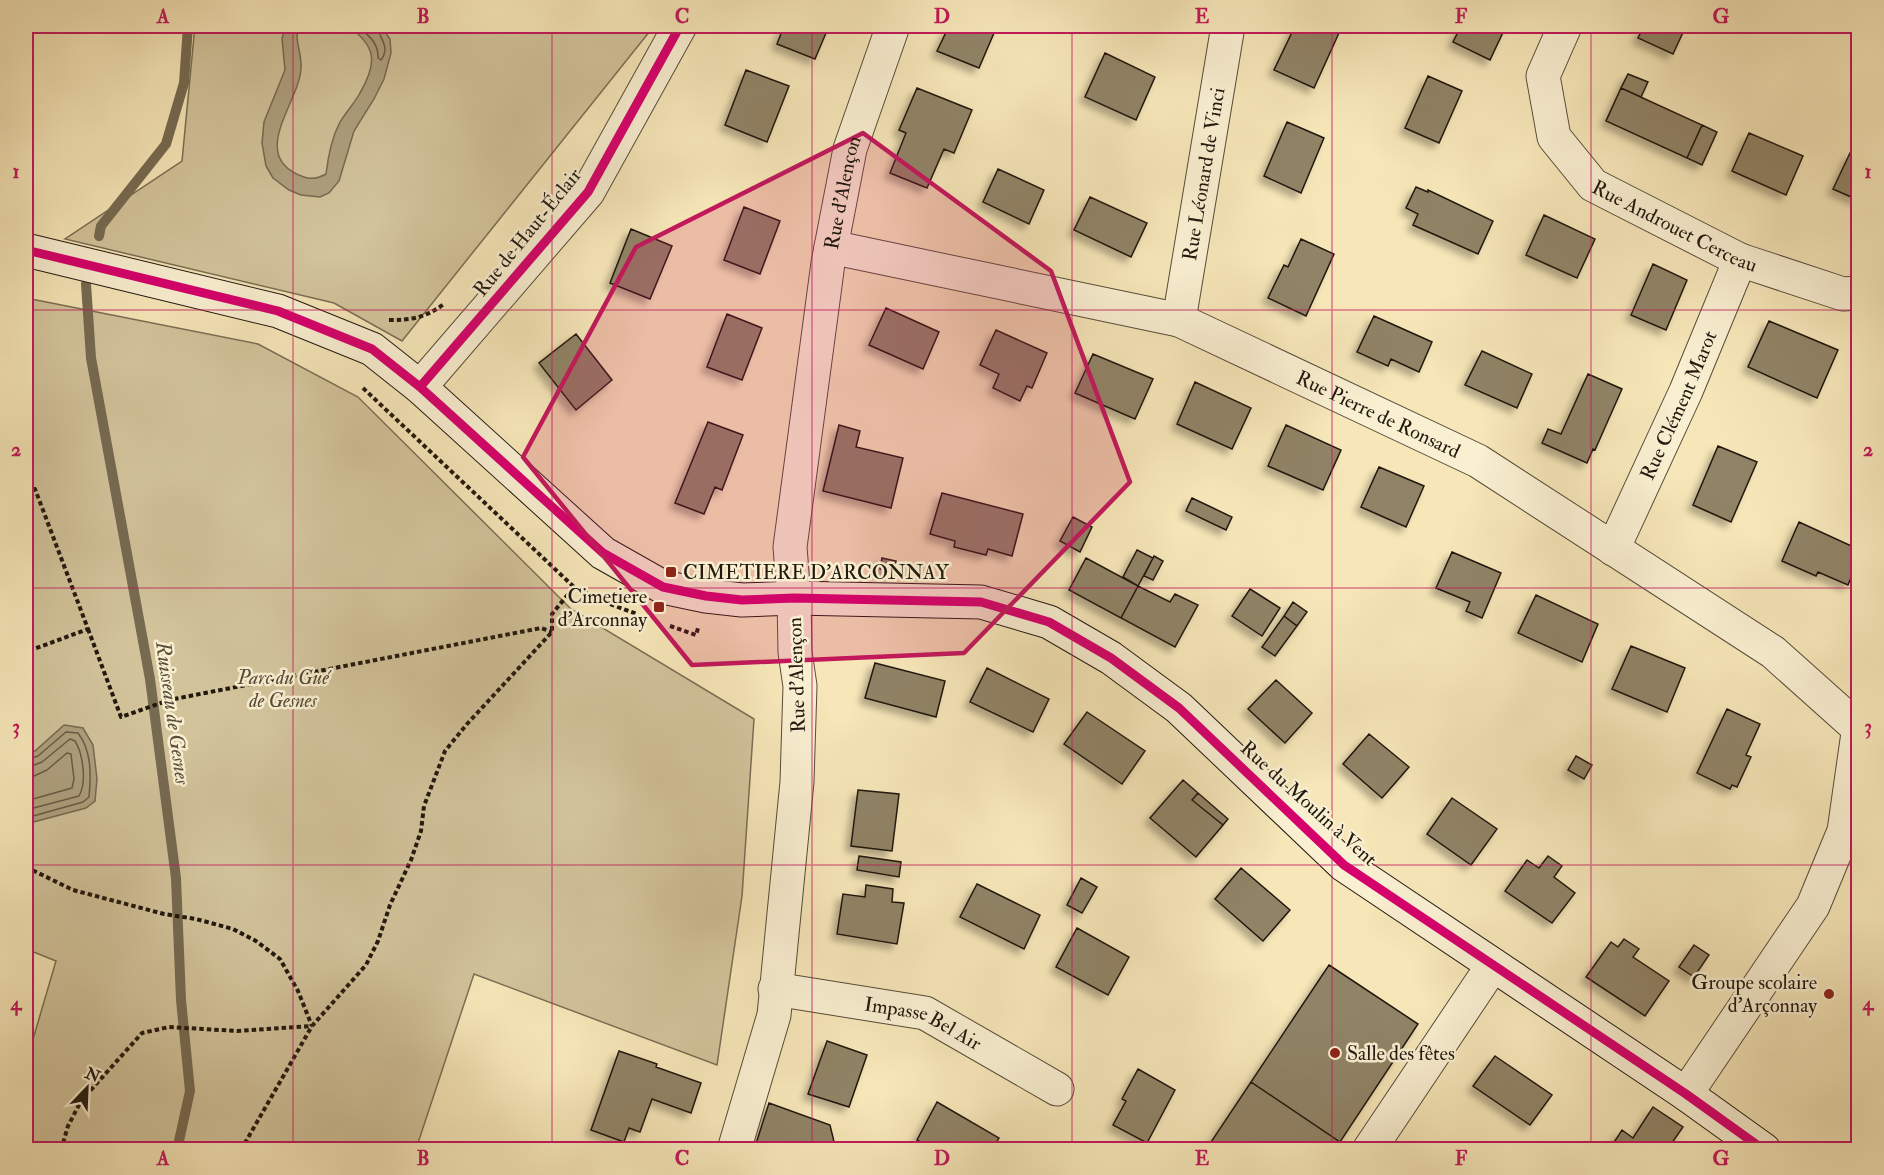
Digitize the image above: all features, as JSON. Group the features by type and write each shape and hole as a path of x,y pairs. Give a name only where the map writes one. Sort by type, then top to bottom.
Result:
{"street":[{"name":"Rue de Haut-Éclair","path":"420,387 588,192 680,26"},
{"name":"Rue d'Alençon","path":"734,1149 774,1015 797,782 800,686 795,652 795,598 790,547 831,247 850,149 894,26"},
{"name":"Rue Léonard de Vinci","path":"1179,320 1228,26"},
{"name":"Rue Androuet Cerceau","path":"1565,26 1543,76 1554,136 1593,185 1740,260 1843,294 1858,293"},
{"name":"Rue Pierre de Ronsard","path":"831,247 1179,320 1479,461 1773,652 1858,728"},
{"name":"Rue du Moulin à Vent","path":"26,250 278,311 372,349 420,387 603,553 663,587 706,596 742,600 795,598 981,602 1049,622 1111,658 1179,708 1344,865 1686,1094 1764,1149"},
{"name":"Rue Clément Marot","path":"1613,549 1686,391 1740,260"},
{"path":"1686,1094 1814,906 1844,831 1858,733"},
{"path":"1369,1149 1493,965"},
{"name":"Impasse Bel Air","path":"775,989 925,1013 1057,1089"}],"path":[{"path":"241,1149 312,1026 366,965 411,860 421,831 424,806 445,752 467,724 552,632 552,614 574,587 358,385"},
{"path":"26,492 35,489 122,717 169,700 541,628 552,632"},
{"path":"26,652 88,629"},
{"path":"26,867 73,890 232,929 256,941 280,959 298,991 312,1026"},
{"path":"61,1149 68,1126 81,1101 142,1033 169,1027 237,1031 312,1026"}],"highlighted area":[{"path":"863,133 1051,271 1130,482 964,653 692,665 523,457 636,247"}],"green space":[{"path":"195,26 654,26 402,341 334,303 65,239 182,161"},
{"name":"Parc du Gué de Gesnes","path":"26,298 258,344 358,397 571,609 754,719 742,896 717,1065 474,974 416,1149 26,1149 26,1063 56,961 26,949"}],"water":[{"path":"286,26 307,26 297,35 301,68 280,128 277,143 279,156 287,168 310,178 326,174 336,130 360,93 370,72 369,48 348,26 381,26 390,39 391,53 384,79 354,131 339,181 329,193 320,197 301,195 289,190 273,178 266,166 262,143 264,122 285,70 282,38"},
{"path":"64,725 83,728 93,745 97,779 95,801 86,808 26,824 26,755 35,751"}],"building":[{"path":"784,26 829,26 815,59 777,44"},
{"path":"949,26 997,26 979,68 937,51"},
{"path":"1295,26 1321,26 1339,33 1314,88 1274,70"},
{"path":"1461,26 1506,26 1490,60 1453,42"},
{"path":"1644,26 1686,26 1673,54 1638,38"},
{"path":"1105,53 1155,77 1136,120 1085,97"},
{"path":"746,70 789,86 767,142 725,125"},
{"path":"1628,74 1648,82 1641,97 1621,88"},
{"path":"1428,76 1462,91 1439,143 1405,128"},
{"path":"917,88 972,110 954,153 944,149 927,188 890,173 906,133 899,130"},
{"path":"1621,88 1702,125 1687,158 1606,121"},
{"path":"1287,122 1324,138 1301,193 1264,176"},
{"path":"1702,125 1717,132 1702,165 1687,158"},
{"path":"1749,133 1803,156 1786,195 1732,171"},
{"path":"1850,153 1858,157 1858,200 1833,189"},
{"path":"998,169 1044,190 1029,224 983,202"},
{"path":"1416,187 1428,192 1428,190 1493,221 1478,254 1413,225 1418,214 1406,208"},
{"path":"1090,197 1147,223 1131,257 1074,230"},
{"path":"744,207 780,221 760,274 724,260"},
{"path":"1544,215 1595,239 1577,278 1526,255"},
{"path":"631,229 672,246 650,299 610,283"},
{"path":"1301,239 1334,254 1306,316 1268,298 1284,265 1288,267"},
{"path":"1653,264 1687,280 1666,330 1631,315"},
{"path":"886,308 939,332 923,369 869,345"},
{"path":"727,314 762,328 742,380 707,367"},
{"path":"1374,316 1432,342 1419,372 1391,359 1388,366 1357,352"},
{"path":"1769,321 1838,350 1817,398 1748,367"},
{"path":"996,330 1047,353 1032,388 1027,386 1020,401 993,388 999,374 980,365"},
{"path":"576,334 612,380 576,410 539,363"},
{"path":"1482,351 1532,374 1517,408 1465,385"},
{"path":"1093,354 1153,379 1135,419 1075,393"},
{"path":"1588,374 1622,389 1587,463 1542,443 1548,429 1561,434"},
{"path":"1195,382 1251,408 1232,449 1177,424"},
{"path":"708,422 743,435 722,490 715,487 704,514 675,503"},
{"path":"839,425 860,431 856,447 903,458 891,508 823,491"},
{"path":"1286,425 1341,450 1323,490 1268,466"},
{"path":"1718,446 1757,462 1731,522 1693,505"},
{"path":"1379,467 1424,486 1406,527 1361,507"},
{"path":"942,493 1023,514 1012,556 988,549 986,555 954,547 955,541 930,534"},
{"path":"1192,498 1232,517 1226,530 1186,511"},
{"path":"1073,517 1092,527 1080,552 1060,541"},
{"path":"1799,522 1858,549 1858,560 1848,585 1818,572 1816,576 1782,561"},
{"path":"1137,550 1153,558 1138,586 1123,577"},
{"path":"1452,552 1501,573 1482,618 1466,611 1470,602 1436,588"},
{"path":"1154,556 1163,561 1153,580 1144,576"},
{"path":"882,558 896,561 894,572 880,569"},
{"path":"1086,558 1138,586 1121,618 1069,590"},
{"path":"1138,586 1170,602 1175,594 1198,605 1175,647 1121,618"},
{"path":"1250,589 1280,608 1262,636 1232,616"},
{"path":"1536,595 1598,624 1582,662 1518,633"},
{"path":"1293,602 1307,612 1297,626 1284,616"},
{"path":"1284,616 1297,626 1275,656 1262,647"},
{"path":"1631,646 1685,668 1667,712 1612,689"},
{"path":"875,663 945,681 936,717 865,698"},
{"path":"987,668 1049,699 1033,732 970,702"},
{"path":"1276,680 1312,713 1285,743 1248,709"},
{"path":"1727,709 1760,724 1746,755 1751,757 1737,787 1732,785 1730,789 1697,773"},
{"path":"1087,712 1145,751 1122,784 1064,744"},
{"path":"1369,734 1409,767 1382,798 1343,764"},
{"path":"1576,756 1592,765 1584,779 1568,770"},
{"path":"1183,780 1198,793 1192,800 1223,825 1196,857 1150,818"},
{"path":"858,790 899,794 892,851 851,846"},
{"path":"1198,793 1228,819 1223,825 1192,800"},
{"path":"1452,798 1497,829 1471,865 1427,834"},
{"path":"859,856 901,862 899,877 857,870"},
{"path":"1548,856 1562,866 1554,877 1575,893 1552,923 1505,891 1527,860 1539,868"},
{"path":"1241,868 1290,910 1263,941 1215,899"},
{"path":"1081,878 1097,887 1082,913 1067,905"},
{"path":"977,884 1040,915 1024,949 960,917"},
{"path":"866,885 893,889 892,902 904,903 897,944 837,934 843,894 865,897"},
{"path":"1077,928 1129,957 1108,995 1056,967"},
{"path":"1624,939 1639,949 1633,957 1669,981 1645,1016 1586,977 1611,942 1618,947"},
{"path":"1694,945 1709,955 1694,977 1679,967"},
{"name":"Salle des fêtes","path":"1329,965 1418,1024 1340,1142 1251,1082"},
{"path":"827,1041 867,1055 849,1107 808,1094"},
{"path":"619,1051 701,1083 691,1113 652,1099 640,1132 629,1128 624,1142 591,1130"},
{"path":"1495,1056 1552,1095 1530,1125 1473,1086"},
{"path":"1138,1069 1175,1090 1147,1143 1113,1125 1126,1101 1122,1099"},
{"path":"1251,1082 1340,1142 1335,1150 1215,1150 1209,1145"},
{"path":"937,1102 999,1138 992,1150 934,1150 917,1140"},
{"path":"769,1103 830,1125 836,1150 754,1150"},
{"path":"1653,1107 1683,1127 1667,1150 1609,1150 1622,1130 1633,1138"},
{"path":"877,1143 890,1150 873,1150"}],"waterway":[{"name":"Ruisseau de Gesnes","path":"99,236 101,226 166,144 184,83 188,26"},
{"name":"Ruisseau de Gesnes","path":"86,284 91,358 150,679 176,878 181,1000 190,1091 177,1150"}],"cycle path":[{"path":"420,387 588,192 680,26"},
{"path":"26,250 278,311 372,349 420,387 603,553 663,587 706,596 742,600 794,598 981,602 1049,622 1111,658 1179,708 1344,865 1686,1094 1764,1150"}],"place":[{"name":"CIMETIERE D'ARCONNAY","path":"671,572"},
{"name":"Cimetiere d'Arconnay","path":"659,607"},
{"name":"Groupe scolaire d'Arçonnay","path":"1829,994"},
{"name":"Salle des fêtes","path":"1335,1053"}]}
